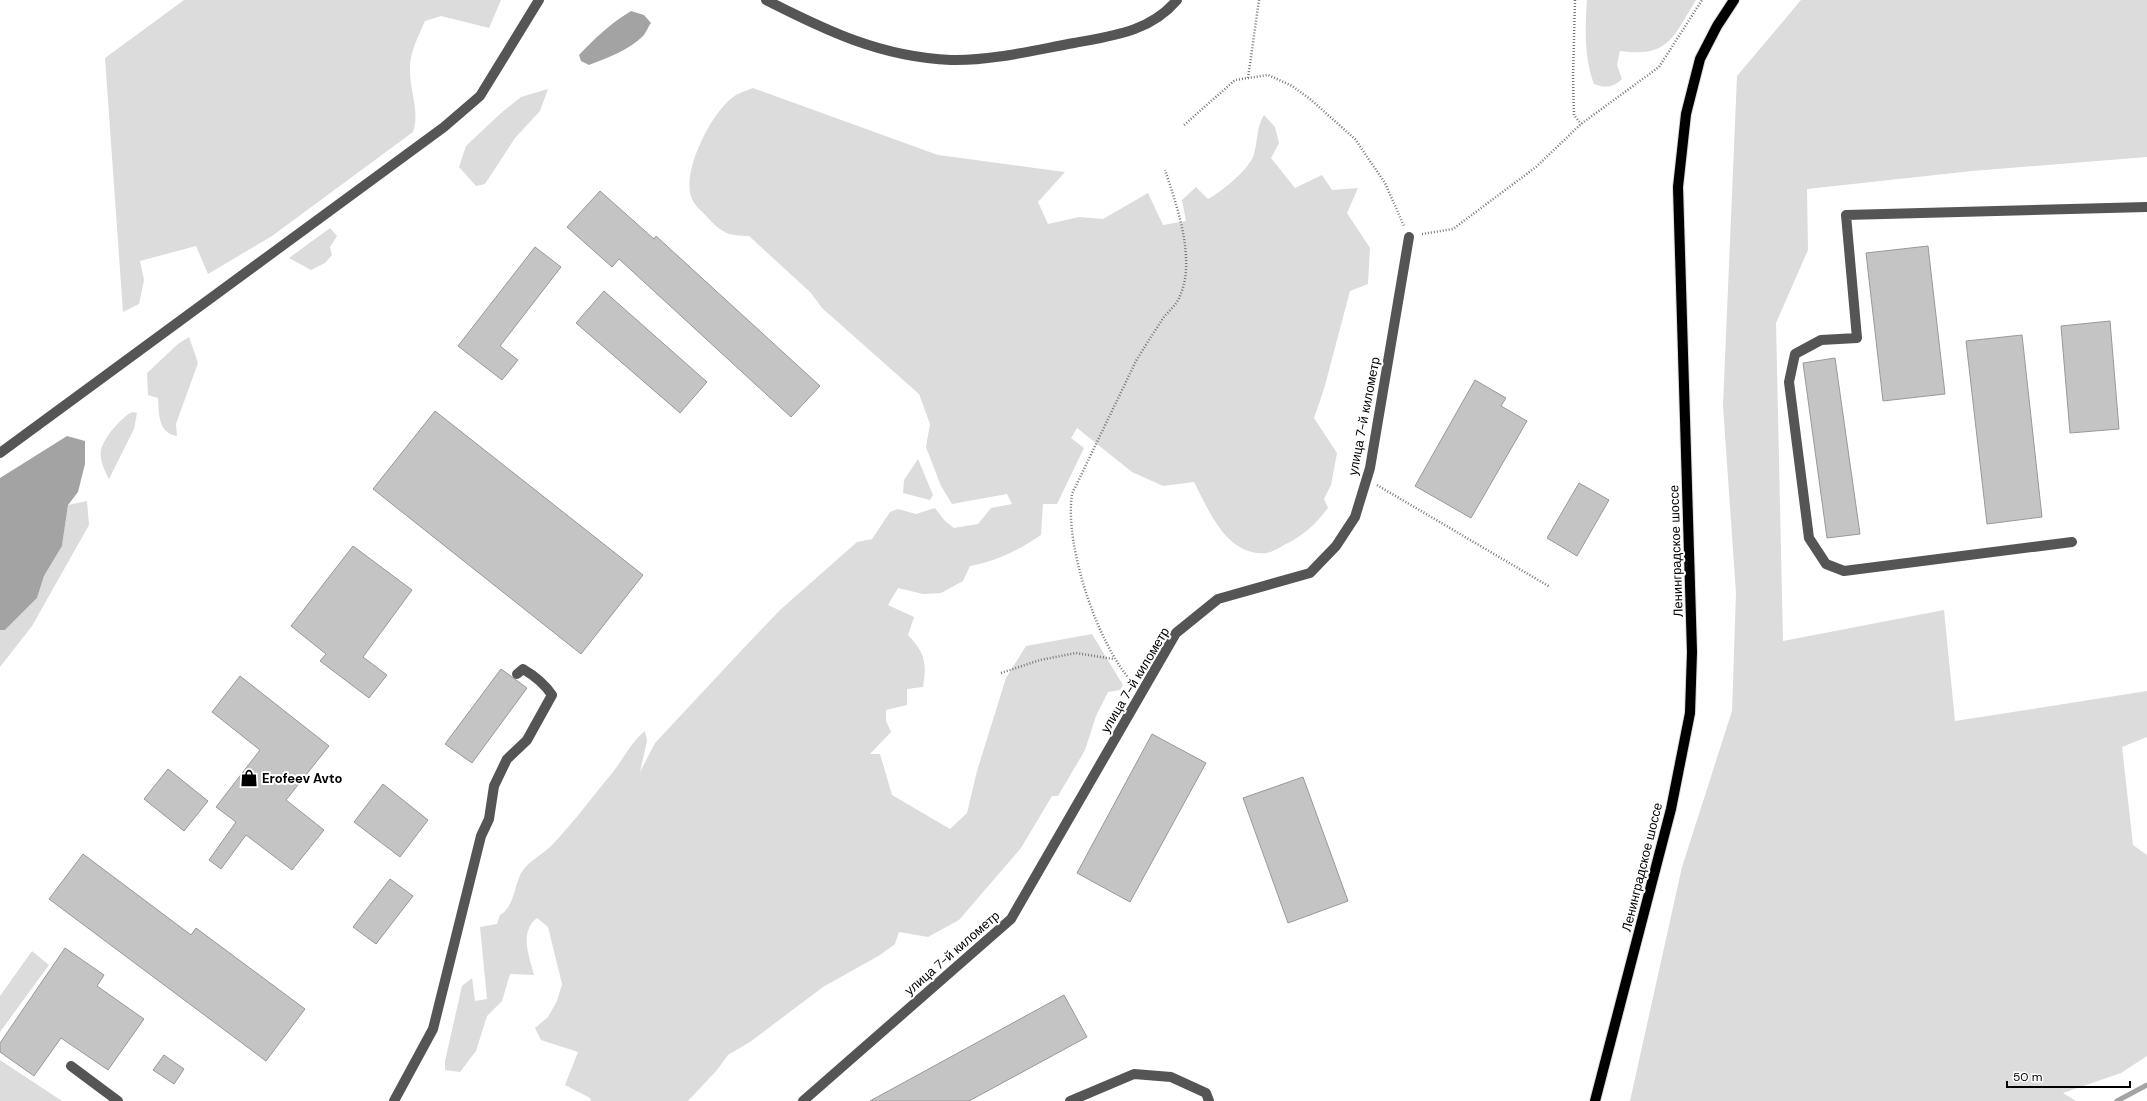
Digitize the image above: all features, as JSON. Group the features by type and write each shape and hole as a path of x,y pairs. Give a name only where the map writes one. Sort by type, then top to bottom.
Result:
{"main road":[{"name":"Ленинградское шоссе","path":"1596,1101 1671,809 1690,713 1692,652 1690,560 1678,187 1686,114 1700,59 1717,26 1734,0"}],"lane":[{"path":"0,453 444,127 480,96 540,0"},
{"path":"766,0 828,31 861,44 896,53 951,60 1001,56 1138,29 1170,8 1177,0"},
{"path":"2072,542 1844,571 1826,564 1809,538 1788,382 1794,354 1821,340 1857,338 1846,215 2147,207"},
{"name":"улица 7-й километр","path":"803,1101 1011,919 1176,633 1218,599 1310,573 1336,546 1355,517 1366,479 1409,237"},
{"path":"394,1101 433,1029 480,836 489,819 494,786 507,759 527,740 538,724 552,695 545,685 523,669 517,674"},
{"path":"71,1066 118,1101"},
{"path":"1070,1101 1134,1074 1171,1077 1206,1093 1209,1101"}],"path":[{"path":"1248,78 1259,0"},
{"path":"1575,0 1573,76 1574,115 1581,124"},
{"path":"1184,124 1235,80 1268,75 1292,86 1310,99 1355,140 1385,184 1409,237 1453,229 1536,167 1581,124 1659,67 1702,0"},
{"path":"1141,693 1113,659 1094,618 1075,551 1070,505 1072,494 1136,361 1147,340 1179,299 1184,284 1186,268 1183,233 1165,170"},
{"path":"1366,479 1550,587"},
{"path":"1001,673 1040,660 1076,653 1113,659"}],"shaded area":[{"path":"184,0 501,0 489,28 441,16 425,21 414,46 410,65 410,79 415,109 415,124 413,132 272,236 208,274 196,246 140,261 144,280 139,304 123,312 105,58"},
{"path":"1587,0 1696,0 1675,34 1660,48 1636,52 1620,51 1617,65 1622,79 1612,86 1605,87 1594,84 1588,64 1586,32"},
{"path":"1801,0 2147,0 2147,157 1972,171 1807,189 1808,250 1776,323 1783,641 1944,610 1955,721 2147,691 2147,737 2122,747 2133,845 2147,855 2147,1056 2121,1073 2063,1093 2076,1101 1630,1101 1682,867 1732,711 1736,593 1723,406 1737,76"},
{"path":"631,11 644,15 651,23 643,36 618,53 589,65 581,61 579,55 591,43 610,26"},
{"path":"753,88 938,155 1065,172 1038,202 1048,224 1079,217 1103,219 1148,193 1163,225 1186,221 1182,200 1196,187 1208,199 1227,186 1247,166 1254,154 1258,129 1264,115 1275,127 1279,143 1271,158 1295,188 1322,175 1332,190 1358,188 1347,213 1370,248 1368,284 1350,291 1324,389 1314,418 1337,453 1331,485 1324,499 1328,508 1308,530 1291,542 1267,553 1253,552 1241,548 1230,540 1221,530 1206,506 1194,482 1163,486 1132,472 1077,428 1071,438 1084,448 1057,504 1043,504 1041,535 1007,554 970,566 963,581 941,593 923,594 898,588 888,605 914,617 908,635 914,641 921,653 925,671 923,687 907,689 907,705 886,710 886,721 891,732 870,754 880,754 892,795 950,829 967,813 977,771 1006,678 1026,646 1092,634 1123,685 1120,690 1108,692 1096,716 1085,750 1058,796 1052,796 1021,848 959,920 928,937 899,932 895,944 880,955 823,987 750,1042 728,1055 717,1070 688,1101 591,1101 590,1098 565,1085 578,1052 541,1040 535,1028 548,1017 557,1001 562,984 548,927 537,918 531,924 527,937 528,952 534,975 510,974 502,1001 487,1016 476,1051 460,1072 445,1070 445,1061 462,986 472,978 475,1001 487,999 480,927 497,924 500,915 505,911 511,902 524,868 549,848 568,827 613,772 640,735 645,731 647,741 640,772 655,743 780,610 857,542 872,539 890,512 898,509 916,514 935,508 945,521 954,528 978,524 991,508 1012,504 1007,494 952,504 941,486 926,447 930,424 919,394 822,308 811,293 749,236 730,234 721,230 694,203 690,190 690,176 700,144 708,128 727,102 736,95"},
{"path":"548,89 540,111 515,138 485,184 476,186 459,167 466,146 501,113 521,97"},
{"path":"330,228 337,236 330,247 332,255 325,263 311,270 289,258"},
{"path":"189,337 198,363 176,424 177,436 166,431 163,427 159,416 158,398 148,395 147,373 178,344"},
{"path":"132,412 137,413 134,429 109,479 101,458 101,450 106,439 114,428"},
{"path":"67,436 85,441 85,464 78,492 68,505 62,546 44,576 37,598 5,630 0,630 0,478"},
{"path":"918,459 933,495 930,500 903,493 904,480"},
{"path":"87,501 89,525 32,626 0,667 0,630 5,630 37,598 44,576 62,546 68,505"},
{"path":"32,951 49,965 0,1032 0,996"},
{"path":"0,1060 62,1101 0,1101"}],"building":[{"path":"600,191 654,239 656,236 820,386 791,417 619,259 612,267 567,227"},
{"path":"1928,246 1945,394 1883,401 1866,253"},
{"path":"535,247 561,267 500,346 518,360 502,380 458,346"},
{"path":"604,291 707,382 680,413 576,323"},
{"path":"2110,321 2119,429 2070,433 2061,326"},
{"path":"2022,335 2042,517 1987,524 1966,341"},
{"path":"1835,358 1860,534 1827,538 1803,363"},
{"path":"1475,380 1506,398 1501,406 1527,421 1471,518 1415,486"},
{"path":"435,411 643,575 581,654 373,489"},
{"path":"1579,483 1609,500 1577,556 1547,538"},
{"path":"353,546 412,590 363,657 387,675 369,698 320,661 326,654 291,626"},
{"path":"501,669 527,688 472,763 445,744"},
{"path":"240,676 329,746 286,800 324,830 292,870 246,835 221,869 209,860 236,822 216,807 260,750 212,712"},
{"path":"1152,734 1206,763 1130,902 1077,873"},
{"path":"168,769 208,801 184,831 144,799"},
{"path":"1303,777 1348,901 1288,923 1243,798"},
{"path":"383,784 428,820 400,857 354,822"},
{"path":"83,854 191,935 196,928 305,1009 266,1061 49,899"},
{"path":"390,879 413,896 376,944 353,927"},
{"path":"65,948 104,975 97,986 144,1019 108,1070 61,1038 34,1076 0,1052 0,1043"},
{"path":"1064,995 1087,1037 969,1101 870,1101"},
{"path":"164,1055 184,1069 174,1084 153,1070"}],"waterway":[{"path":"2117,1101 2147,1085"}],"place":[{"name":"Erofeev Avto","path":"249,778"}]}
